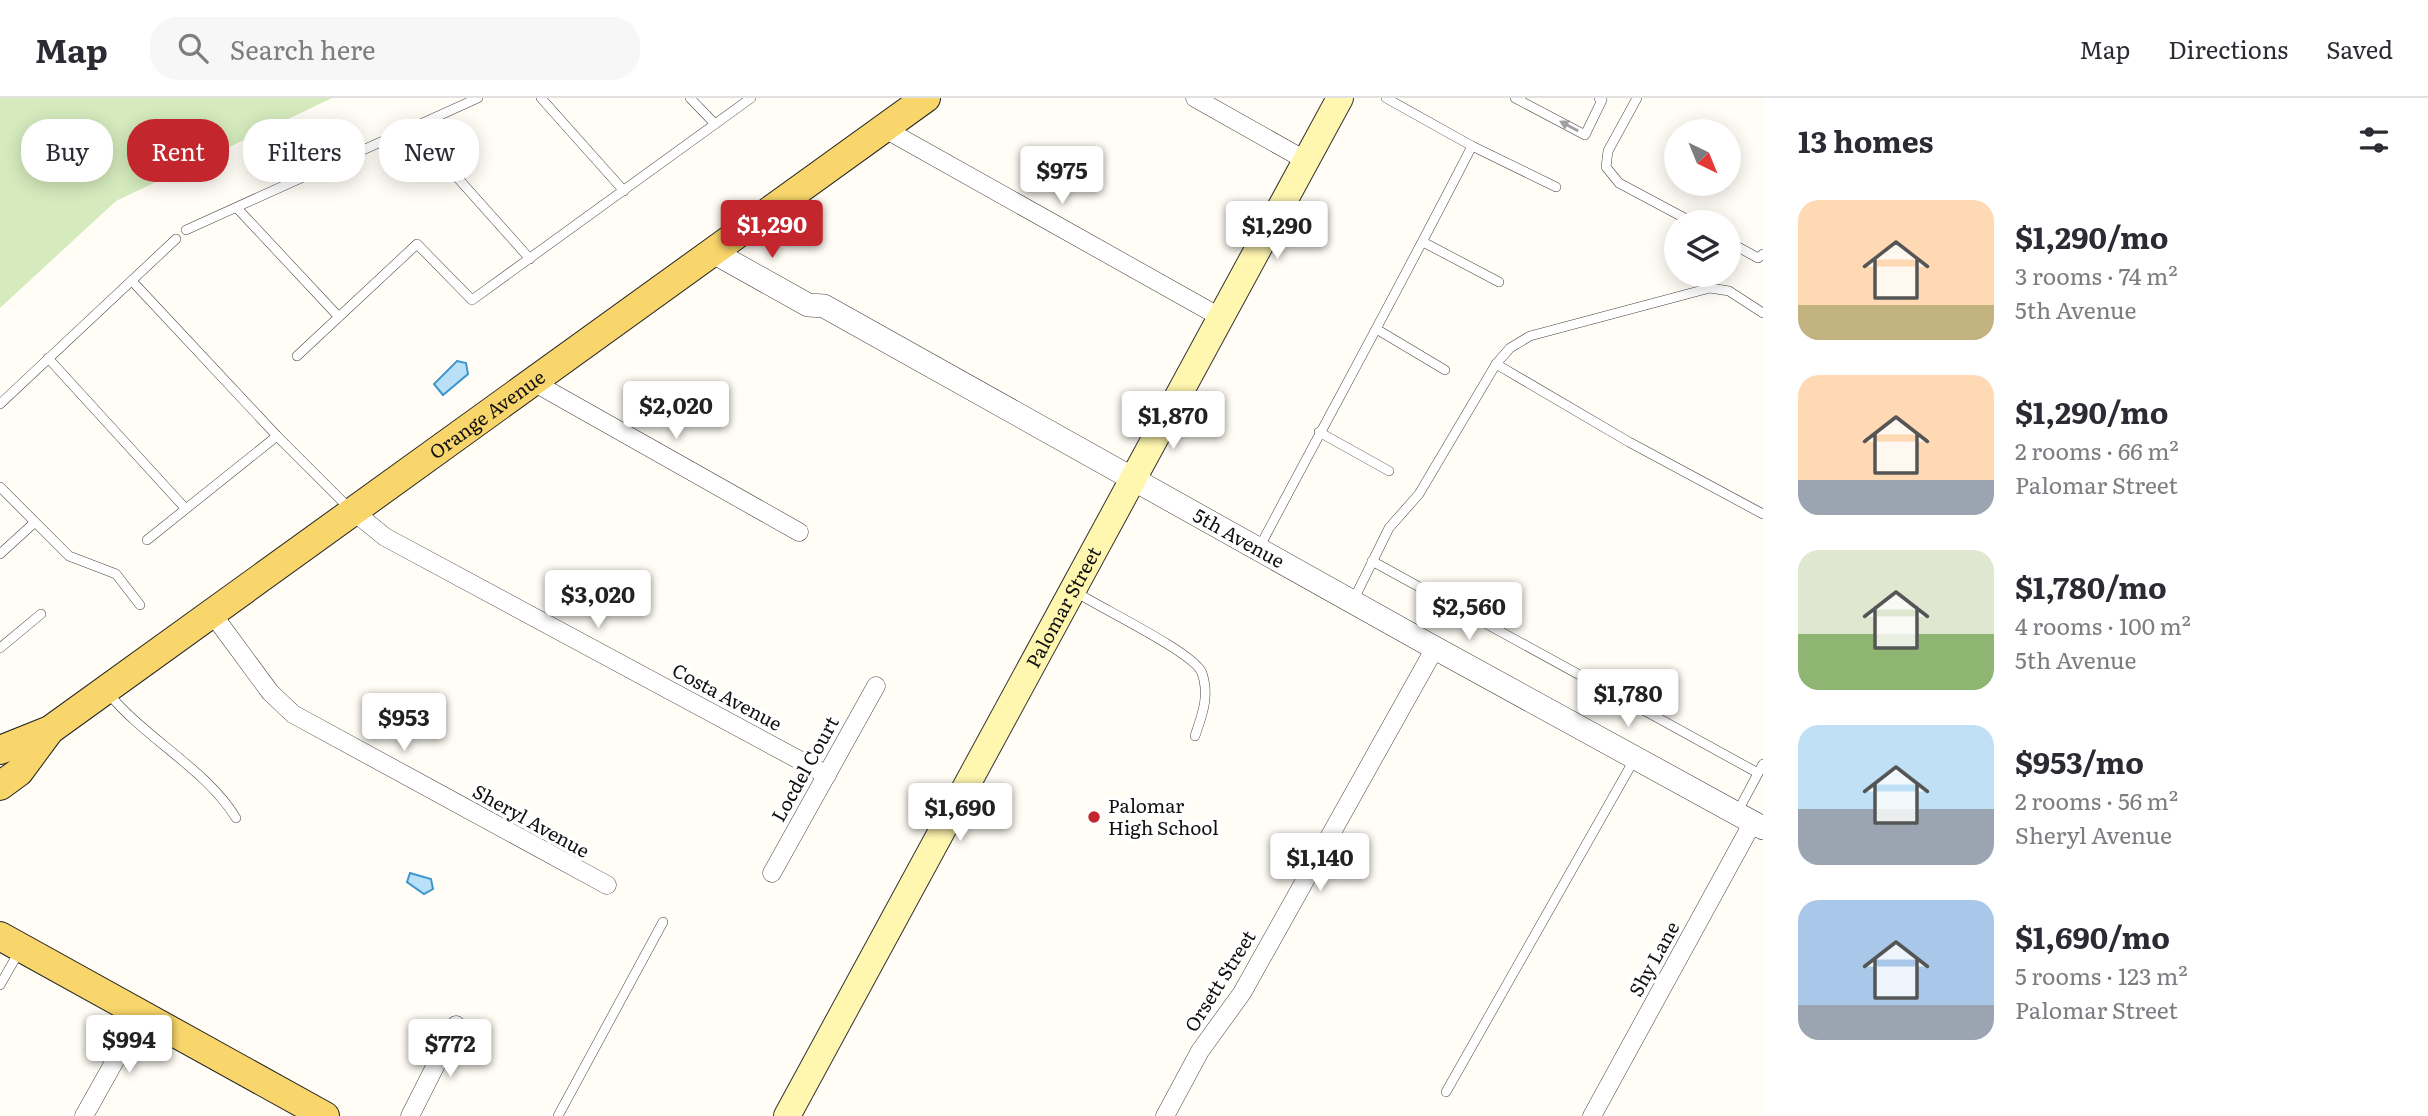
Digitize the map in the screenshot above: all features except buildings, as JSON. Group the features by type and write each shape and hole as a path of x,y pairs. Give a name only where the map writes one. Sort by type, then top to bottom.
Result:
{"main road":[{"name":"Orange Avenue","path":"0,750 50,730 211,612 535,383 926,98"},
{"name":"Palomar Street","path":"787,1116 1340,98"},
{"name":"Orange Avenue","path":"0,786 19,772 50,730"},
{"path":"10,942 139,1016 325,1116"}],"street":[{"path":"1195,98 1305,160"},
{"path":"885,129 1220,317"},
{"name":"5th Avenue","path":"715,253 808,305 824,306 1258,550 1751,821"},
{"path":"535,383 799,532"},
{"name":"Costa Avenue","path":"353,511 385,537 827,775"},
{"name":"Sheryl Avenue","path":"211,612 270,692 293,714 607,885"},
{"name":"Orsett Street","path":"1165,1116 1200,1051 1242,993 1435,648"},
{"name":"Locdel Court","path":"772,873 876,686"},
{"name":"Shy Lane","path":"1592,1116 1751,821"},
{"path":"84,1116 139,1016"},
{"path":"410,1116 456,1025"}],"lane":[{"path":"432,119 478,98"},
{"path":"541,98 624,191"},
{"path":"690,98 715,124"},
{"path":"297,356 417,243 472,300 751,98"},
{"path":"1386,98 1472,146 1556,187"},
{"path":"1516,98 1585,135 1602,100 1599,98"},
{"path":"1637,98 1608,151 1606,167 1619,183 1670,210"},
{"path":"186,230 379,143"},
{"path":"1258,550 1319,432 1378,330 1472,146"},
{"path":"461,182 530,259"},
{"path":"237,208 338,316"},
{"path":"0,404 176,239"},
{"path":"1423,242 1499,282"},
{"path":"1741,249 1758,258 1763,254"},
{"path":"132,281 277,436 353,511"},
{"path":"1352,602 1388,528 1419,494 1496,364 1510,348 1530,337 1710,288 1728,291 1763,313"},
{"path":"1378,330 1445,370"},
{"path":"48,358 185,508"},
{"path":"1496,364 1629,442 1763,514"},
{"path":"1319,432 1389,471"},
{"path":"147,540 277,436"},
{"path":"0,486 69,556 116,574 140,605"},
{"path":"0,554 34,523"},
{"path":"1372,561 1758,773"},
{"path":"1071,589 1123,621 1182,651 1201,670 1206,690 1204,710 1195,736"},
{"path":"0,648 41,614"},
{"path":"105,690 131,721 223,796 236,818"},
{"path":"1446,1092 1635,758"},
{"path":"1751,821 1758,773 1763,764"},
{"path":"558,1116 663,922"},
{"path":"0,985 10,942"}],"green space":[{"path":"0,98 332,98 288,119 243,119 243,140 229,147 229,119 127,119 127,182 156,182 116,201 0,308"}],"water":[{"path":"457,361 466,363 468,374 443,395 434,384"},
{"path":"410,873 431,879 433,889 424,894 407,882"}],"place":[{"name":"Palomar High School","path":"1094,817"}]}
